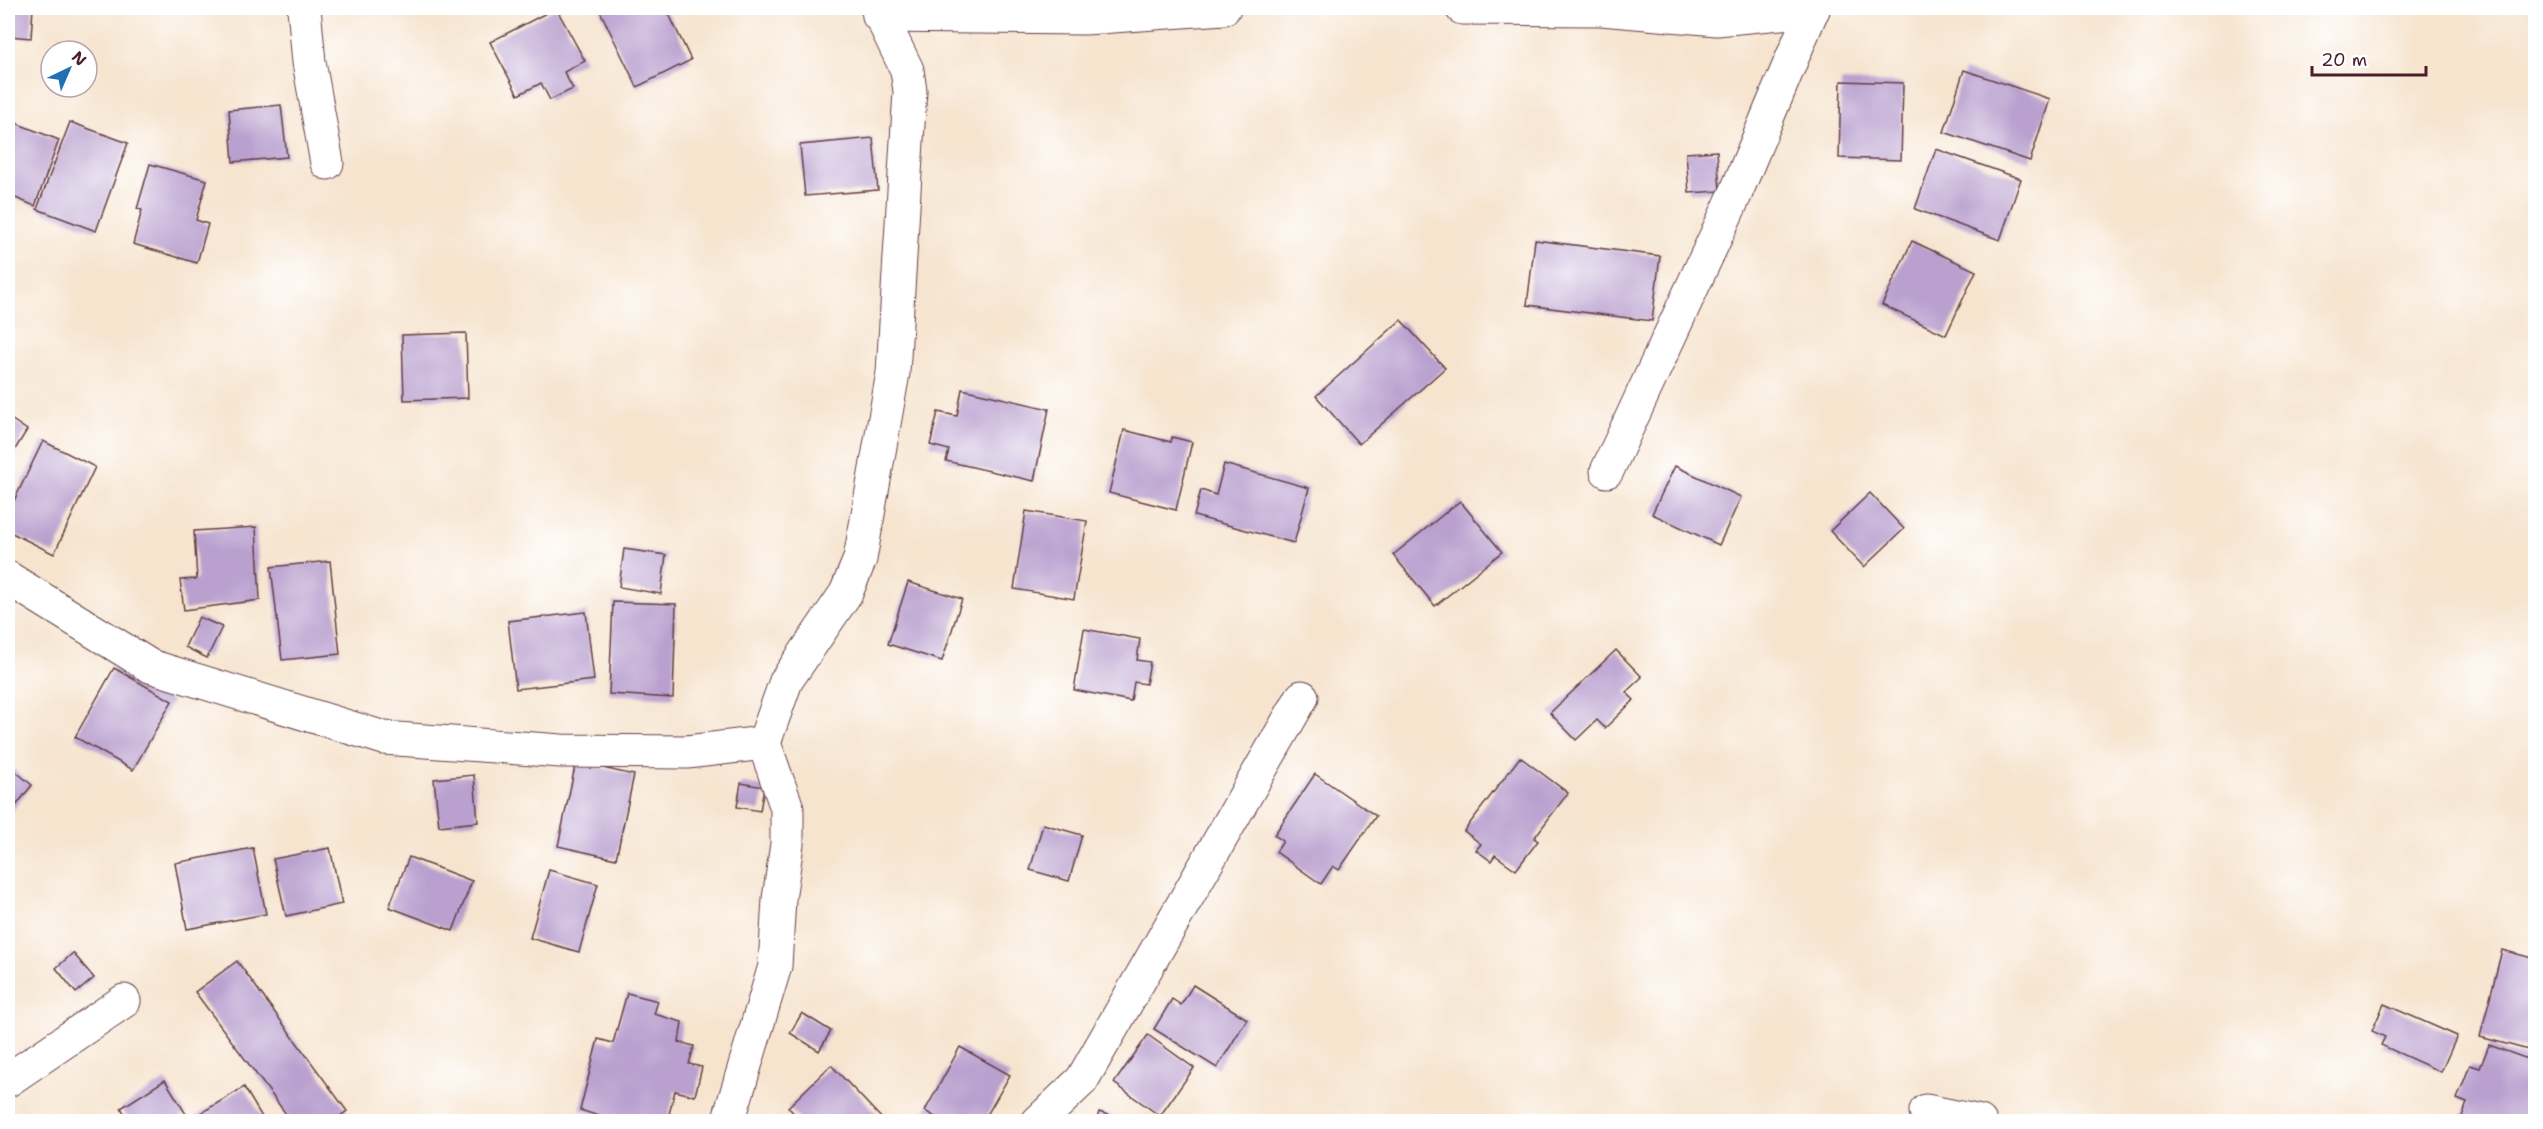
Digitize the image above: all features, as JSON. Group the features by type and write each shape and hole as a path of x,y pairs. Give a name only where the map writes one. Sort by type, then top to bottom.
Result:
{"street":[{"path":"304,8 309,62 327,163"},
{"path":"728,1122 775,966 781,880 787,844 787,808 764,743 786,681 846,592 860,559 892,373 910,91 907,70 878,12 1085,18 1224,8"},
{"path":"1462,8 1601,9 1718,19 1813,9 1735,195 1606,471"},
{"path":"8,578 150,666 384,738 596,751 687,752 764,743"},
{"path":"1038,1122 1082,1080 1302,697"},
{"path":"8,1080 124,1002"},
{"path":"1926,1111 1980,1122"}],"building":[{"path":"8,8 33,8 31,38 8,36"},
{"path":"556,8 585,61 564,72 573,89 550,100 541,83 518,95 490,42"},
{"path":"607,8 666,8 691,60 637,87 600,11"},
{"path":"1964,70 2050,99 2030,161 1944,132"},
{"path":"1841,81 1903,83 1901,160 1839,158"},
{"path":"281,105 287,157 233,162 229,110"},
{"path":"8,120 59,140 35,206 8,195"},
{"path":"70,122 128,143 96,231 37,209"},
{"path":"873,138 878,190 805,196 800,145"},
{"path":"1936,149 2021,179 2000,240 1915,209"},
{"path":"1717,151 1720,191 1689,193 1686,153"},
{"path":"150,164 207,180 196,220 208,224 197,263 133,244 142,210 137,209"},
{"path":"1535,240 1660,256 1652,321 1527,305"},
{"path":"1912,241 1976,271 1946,335 1882,305"},
{"path":"1401,320 1445,368 1359,444 1316,396"},
{"path":"466,333 468,398 404,400 402,335"},
{"path":"962,389 1049,409 1034,481 946,461 949,450 930,445 938,412 957,416"},
{"path":"8,417 27,430 8,461"},
{"path":"1124,430 1171,442 1172,437 1192,442 1176,510 1109,493"},
{"path":"43,441 95,467 54,554 8,531 8,513"},
{"path":"1224,464 1309,488 1294,543 1194,516 1201,490 1216,495"},
{"path":"1675,466 1741,497 1719,545 1652,514"},
{"path":"1870,493 1904,529 1864,567 1830,531"},
{"path":"1460,501 1502,552 1435,606 1393,555"},
{"path":"1026,511 1087,521 1074,599 1014,589"},
{"path":"256,527 260,600 184,610 180,580 197,579 194,531"},
{"path":"624,549 666,555 661,594 619,587"},
{"path":"330,561 340,654 282,660 271,567"},
{"path":"908,582 962,599 942,661 888,644"},
{"path":"613,602 676,604 673,698 609,694"},
{"path":"586,612 594,680 516,689 508,621"},
{"path":"199,617 222,627 207,658 185,647"},
{"path":"1084,629 1140,639 1137,660 1150,662 1146,684 1134,682 1131,701 1074,690"},
{"path":"1616,650 1642,677 1626,692 1634,700 1605,728 1597,720 1576,740 1550,713"},
{"path":"114,668 172,701 133,770 75,737"},
{"path":"1520,757 1568,793 1534,838 1538,841 1516,870 1495,855 1491,861 1476,850 1481,844 1464,831"},
{"path":"576,762 634,775 616,859 558,846"},
{"path":"8,765 32,785 8,816"},
{"path":"1315,774 1376,816 1339,870 1333,866 1321,884 1276,852 1283,841 1274,835"},
{"path":"474,775 478,822 439,826 434,779"},
{"path":"741,783 764,787 760,811 737,807"},
{"path":"1043,824 1082,835 1069,881 1030,870"},
{"path":"253,848 266,914 187,929 175,863"},
{"path":"330,848 342,904 286,916 273,859"},
{"path":"409,857 472,881 453,931 389,907"},
{"path":"549,870 598,884 579,952 530,938"},
{"path":"2502,950 2536,959 2536,1052 2480,1037"},
{"path":"73,953 94,978 76,993 56,968"},
{"path":"237,961 347,1111 332,1122 292,1122 195,992"},
{"path":"1193,985 1247,1019 1217,1068 1154,1029 1172,999 1181,1005"},
{"path":"627,993 658,1001 654,1014 682,1022 679,1042 694,1046 689,1064 702,1067 695,1096 675,1091 667,1122 618,1122 580,1110 598,1039 613,1043"},
{"path":"2384,1004 2457,1036 2441,1072 2381,1045 2385,1037 2372,1031"},
{"path":"802,1013 831,1031 819,1051 790,1033"},
{"path":"1148,1035 1194,1068 1160,1116 1114,1083"},
{"path":"2489,1045 2536,1062 2536,1103 2529,1122 2460,1122 2467,1103 2457,1099 2470,1065 2480,1068"},
{"path":"960,1047 1010,1075 983,1122 943,1122 925,1111"},
{"path":"831,1065 885,1122 802,1122 788,1107"},
{"path":"165,1080 186,1114 174,1122 130,1122 121,1108"},
{"path":"244,1087 265,1122 199,1122 196,1116"},
{"path":"1099,1112 1126,1121 1126,1122 1096,1122"}]}
